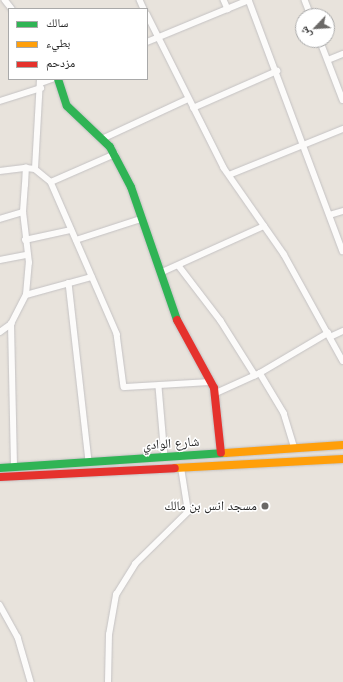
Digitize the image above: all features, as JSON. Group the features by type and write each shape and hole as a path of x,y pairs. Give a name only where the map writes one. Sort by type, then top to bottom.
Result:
{"main road":[{"path":"58,80 71,113 102,139 115,154 141,218 178,322 216,393 220,453"},
{"name":"شارع الوادي","path":"0,468 343,445"},
{"name":"شارع الوادي","path":"0,477 343,459"}],"street":[{"path":"4,0 11,8"},
{"path":"224,0 228,9"},
{"path":"148,42 249,0 305,144 343,251"},
{"path":"148,16 188,99 229,175 294,271 343,360"},
{"path":"323,48 343,100"},
{"path":"328,60 343,54"},
{"path":"194,108 277,71"},
{"path":"0,101 41,83 35,169"},
{"path":"102,139 188,99"},
{"path":"229,175 343,129"},
{"path":"51,182 115,154"},
{"path":"0,332 11,324 26,295 29,263 26,255 23,212 26,168"},
{"path":"0,172 26,168 35,169 51,182 120,342 124,387 159,387 211,382"},
{"path":"330,215 343,211"},
{"path":"0,219 23,212"},
{"path":"76,240 141,218"},
{"path":"160,273 180,266 264,226"},
{"path":"25,240 71,230"},
{"path":"0,260 26,255"},
{"path":"180,266 217,316 284,413 295,448"},
{"path":"26,295 92,277"},
{"path":"69,284 89,462"},
{"path":"11,324 14,467"},
{"path":"216,393 257,374 329,335 343,331"},
{"path":"159,387 165,457"},
{"path":"108,682 109,635 116,595 134,564 188,512 181,468"},
{"path":"0,606 18,637 31,682"}],"traffic: fast":[{"path":"58,80 67,106 110,147 131,187 177,320"},
{"path":"0,468 225,453"}],"traffic: slow":[{"path":"225,453 343,445"},
{"path":"175,468 343,459"}],"traffic: jam":[{"path":"177,320 214,388 221,453"},
{"path":"0,477 175,468"}],"place":[{"name":"مسجد انس بن مالك","path":"265,506"}]}
